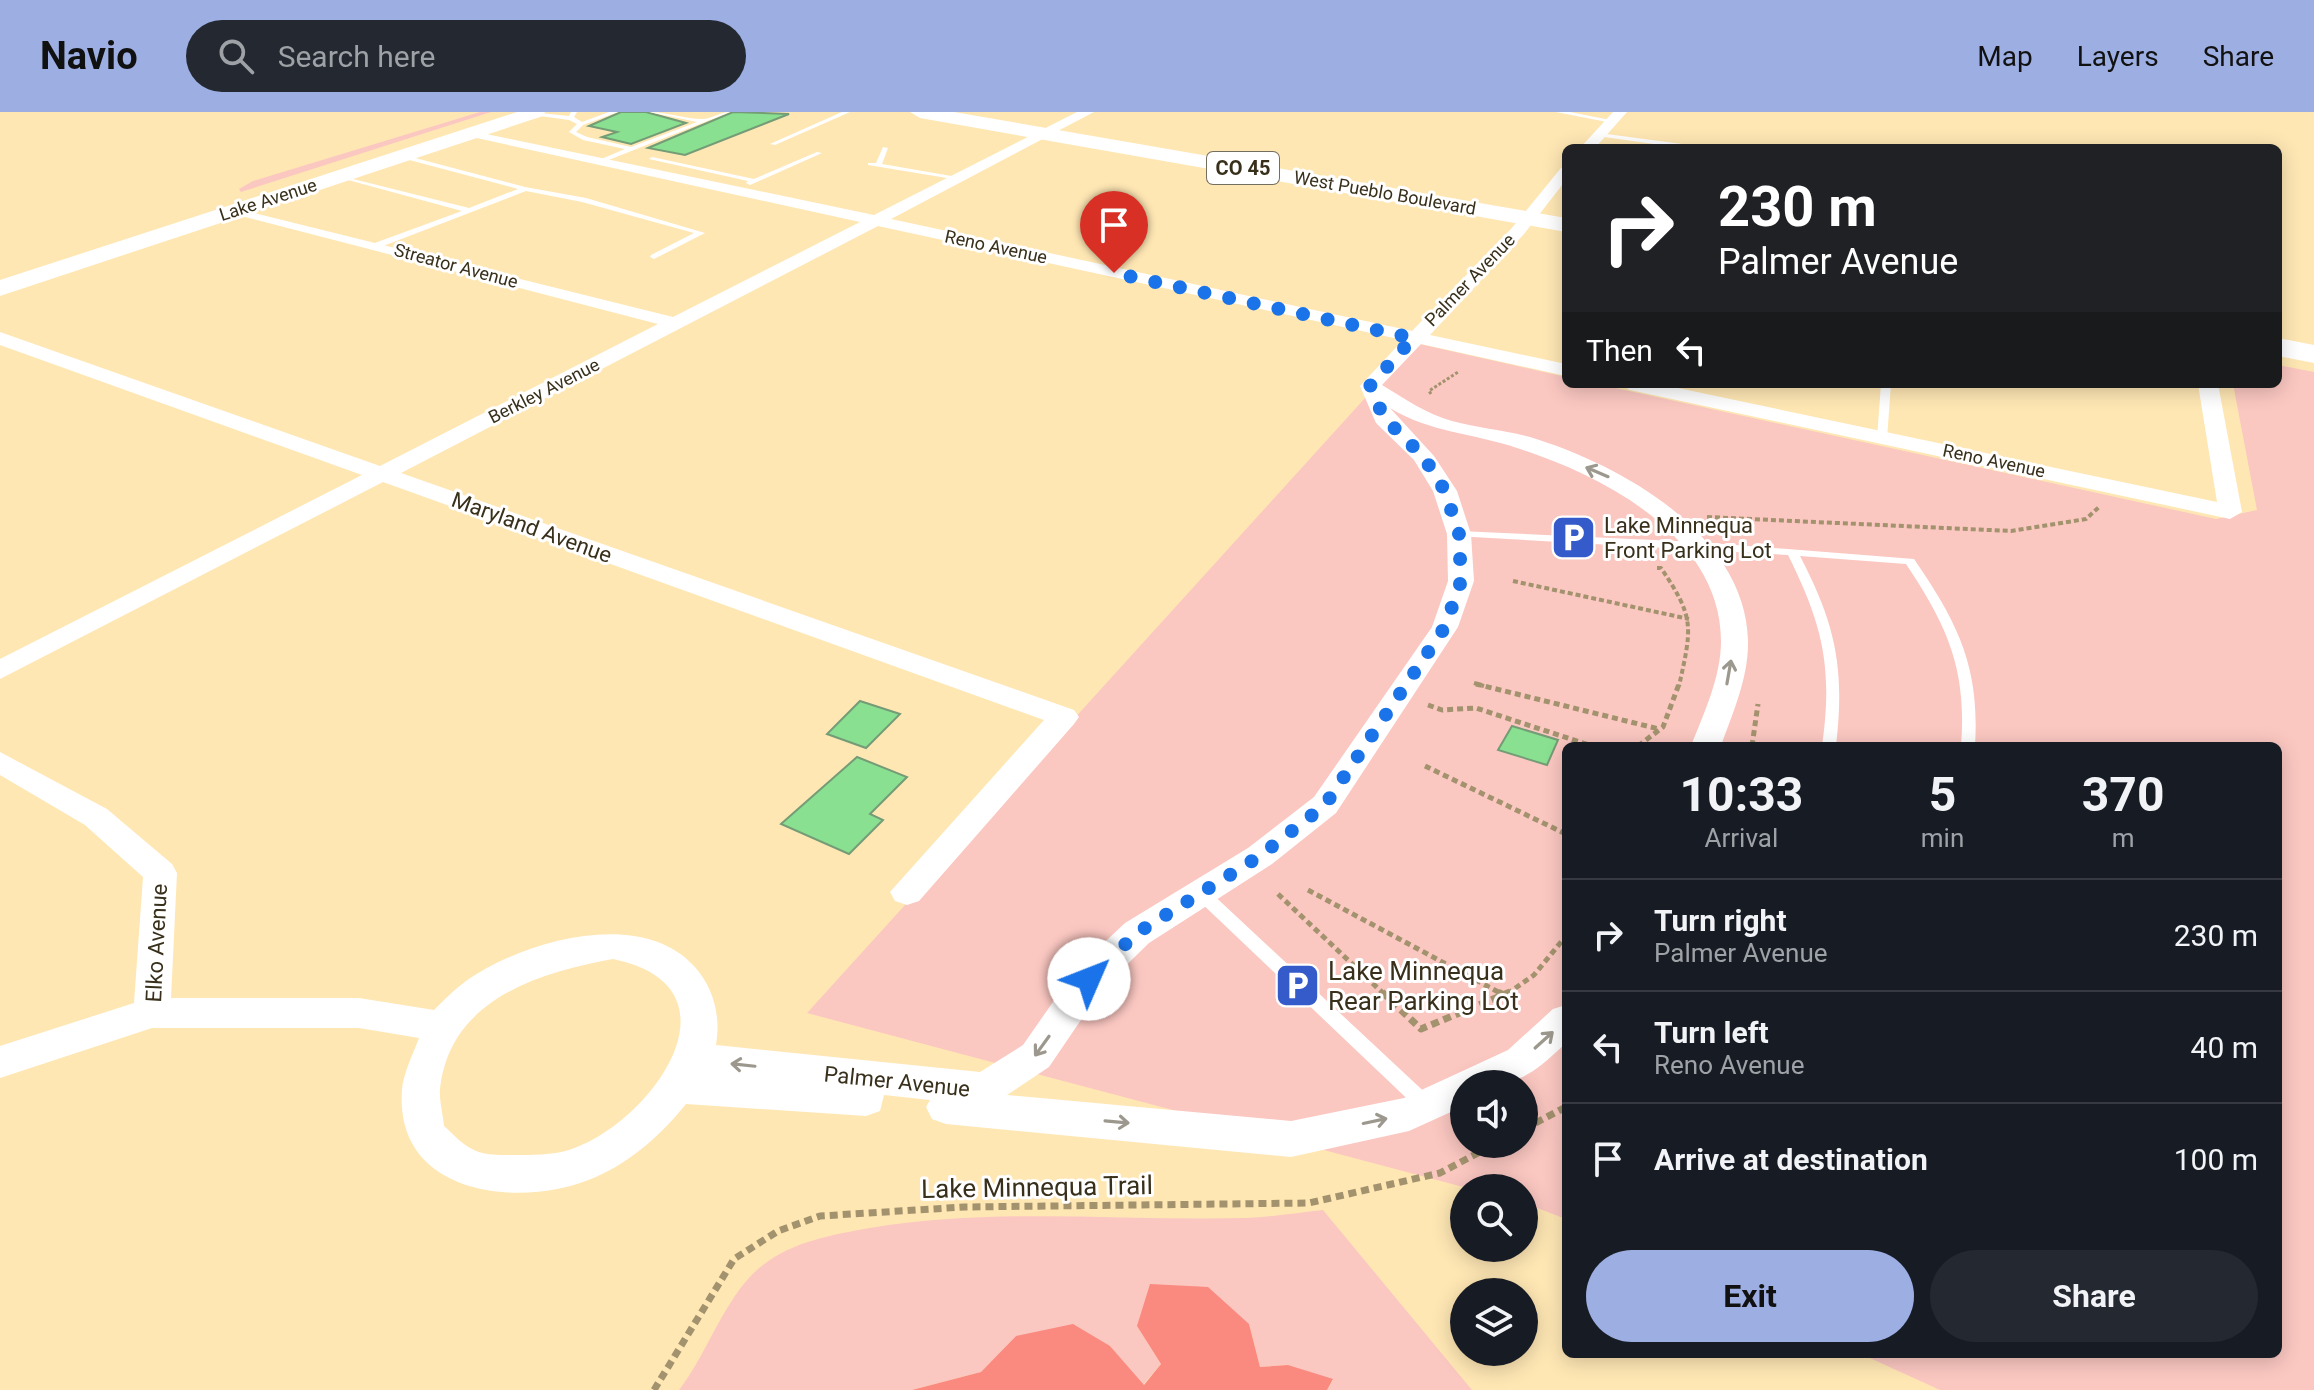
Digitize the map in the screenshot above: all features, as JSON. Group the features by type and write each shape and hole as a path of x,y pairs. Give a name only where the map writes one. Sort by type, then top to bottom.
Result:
{"main road":[{"name":"Lake Avenue","path":"0,288 534,112"},
{"name":"West Pueblo Boulevard","path":"920,112 1562,224"},
{"path":"2282,348 2314,354"}],"street":[{"name":"Berkley Avenue","path":"0,670 1087,112"},
{"path":"1591,144 1616,116"},
{"name":"Reno Avenue","path":"472,133 1562,369"},
{"name":"Palmer Avenue","path":"684,1073 985,1089 1036,1056 1089,979 1137,933 1260,856 1325,805 1445,627 1461,581 1459,534 1445,491 1423,456 1384,418 1370,386 1518,231 1525,218 1562,176"},
{"name":"Streator Avenue","path":"236,210 675,323"},
{"name":"Maryland Avenue","path":"0,338 1064,717 907,892"},
{"path":"1370,386 1433,422 1522,442 1614,479 1690,536 1722,591 1734,630 1728,679 1707,742"},
{"name":"Reno Avenue","path":"1649,388 2230,512 2209,388"},
{"name":"Elko Avenue","path":"0,762 96,817 160,873 152,1013 359,1013 441,1026"},
{"path":"613,945 655,955 687,980 701,1009 699,1036 684,1073 649,1118 617,1146 580,1166 524,1174 466,1168 425,1134 421,1089 441,1026 479,991 522,968 561,955 613,945"},
{"path":"0,1062 152,1013"},
{"path":"1502,1070 1521,1061 1562,1024"},
{"name":"Palmer Avenue","path":"684,1073 784,1091 1291,1139 1409,1114 1450,1094"}],"lane":[{"path":"534,112 572,115 578,126 650,144"},
{"path":"615,112 578,126 572,132 585,139 632,149"},
{"path":"652,112 704,122"},
{"path":"601,161 727,112"},
{"path":"773,144 847,112"},
{"path":"1559,112 1616,116"},
{"path":"1599,135 1667,144"},
{"path":"885,148 874,163 959,178"},
{"path":"735,190 819,153"},
{"path":"400,156 525,189 583,200 701,233 654,257"},
{"path":"652,159 756,181"},
{"path":"339,176 468,210"},
{"path":"375,246 525,189"},
{"path":"1882,438 1886,388"},
{"path":"1459,534 1697,545 1910,561 1945,612 1965,664 1968,742"},
{"path":"1792,552 1823,613 1832,647 1835,683 1829,742"},
{"path":"1202,894 1426,1105"}],"path":[{"path":"1694,516 2011,531 2086,519 2103,504 2102,485"},
{"path":"1643,742 1660,729 1675,702 1684,672 1689,619 1685,603 1661,568 1646,567"},
{"path":"1513,581 1689,619"},
{"path":"1474,683 1660,729"},
{"path":"1398,695 1442,710 1476,708 1580,742"},
{"path":"1425,766 1562,832"},
{"path":"1308,890 1508,997"},
{"path":"1278,894 1421,1029 1508,997 1550,959 1562,942"},
{"path":"1538,1122 1562,1109"},
{"name":"Lake Minnequa Trail","path":"654,1390 734,1259 778,1231 820,1216 964,1207 1309,1203 1440,1173 1468,1158"}],"shaded area":[{"path":"480,112 491,112 241,192 239,189 253,181"},
{"path":"1415,343 1562,376 1562,388 1615,388 2216,519 2257,510 2234,388 2282,388 2282,366 2314,372 2314,1390 1940,1390 1870,1358 2282,1358 2282,742 1562,742 1562,1217 1538,1208 1538,1174 1450,1174 1450,1183 807,1013"},
{"path":"1323,1210 1472,1390 1327,1390 1333,1380 1288,1365 1260,1367 1249,1324 1137,1326 1161,1364 1143,1385 1110,1346 1016,1336 981,1372 912,1390 679,1390 738,1291 750,1277 787,1250 814,1240 870,1228 964,1218 1274,1216"},
{"path":"1150,1284 1208,1287 1249,1324 1260,1367 1288,1365 1333,1379 1327,1390 912,1390 981,1372 1016,1336 1073,1324 1110,1346 1144,1385 1161,1364 1137,1326"}],"building":[{"path":"621,112 646,112 686,123 631,144 602,137 617,132 589,126"},
{"path":"733,112 789,114 685,155 648,148"},
{"path":"860,701 900,714 866,748 827,734"},
{"path":"1512,726 1558,740 1547,765 1498,750"},
{"path":"857,757 907,777 870,814 883,820 849,854 781,824"}],"place":[{"name":"Lake Minnequa Front Parking Lot","path":"1573,538"},
{"name":"Lake Minnequa Rear Parking Lot","path":"1297,986"}],"route":[{"path":"1089,979 1137,933 1260,856 1325,805 1445,627 1461,581 1459,534 1445,491 1423,456 1384,418 1370,386 1413,338 1114,273"}]}
